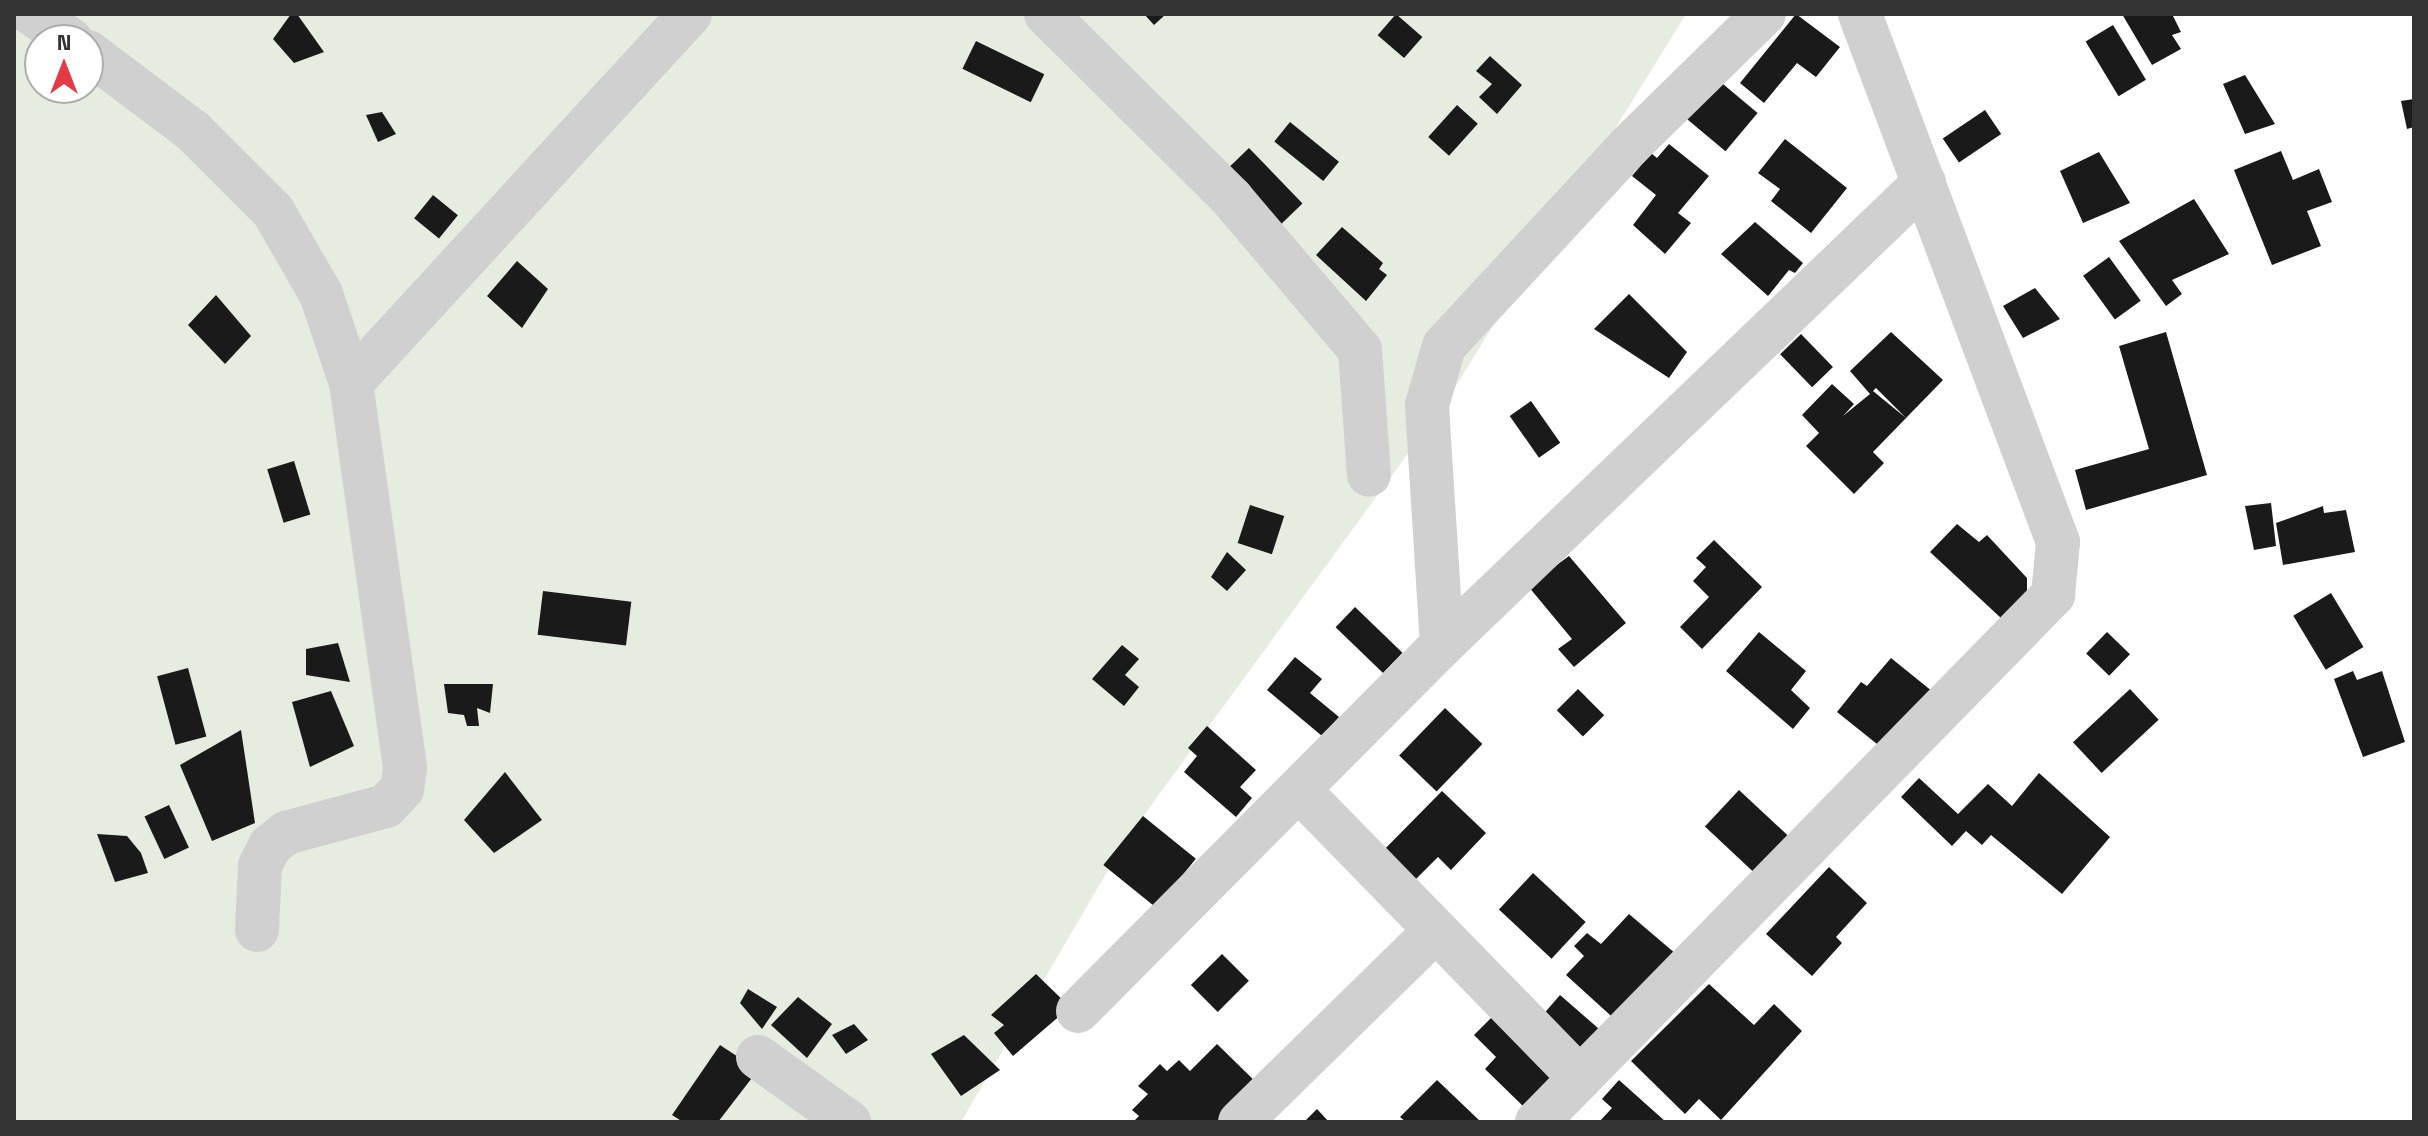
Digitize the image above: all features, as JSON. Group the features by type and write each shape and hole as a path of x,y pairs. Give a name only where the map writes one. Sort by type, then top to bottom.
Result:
{"street":[{"path":"351,383 690,14"},
{"path":"1046,14 1232,199 1360,350 1369,475"},
{"path":"1442,645 1427,405 1444,346 1629,146 1764,14"},
{"path":"1537,1122 2053,595 2058,542 1860,14"},
{"path":"104,64 194,132 273,211 321,294 351,383 405,768 402,789 386,806 286,833 270,846 260,866 257,930"},
{"path":"1078,1011 1442,645 1924,183"},
{"path":"1300,791 1580,1078"},
{"path":"1240,1122 1436,930"},
{"path":"758,1057 849,1122"}],"shaded area":[{"path":"14,14 1686,14 1447,400 1125,841 961,1122 14,1122"}],"building":[{"path":"291,14 297,14 324,52 294,63 273,39"},
{"path":"1144,14 1166,14 1154,25"},
{"path":"1396,14 1422,37 1404,58 1378,35"},
{"path":"1796,14 1840,47 1816,77 1797,63 1764,103 1740,83"},
{"path":"2122,14 2172,14 2181,32 2172,35 2181,49 2152,65"},
{"path":"2113,25 2146,80 2119,96 2086,41"},
{"path":"976,41 1044,74 1031,102 962,69"},
{"path":"1490,56 1522,85 1497,114 1479,97 1492,84 1476,71"},
{"path":"2245,75 2275,124 2245,134 2223,84"},
{"path":"1717,79 1758,113 1725,151 1685,117"},
{"path":"2414,99 2414,127 2407,129 2401,101"},
{"path":"1457,105 1478,124 1449,156 1428,137"},
{"path":"1985,110 2001,134 1959,163 1943,139"},
{"path":"382,112 396,134 378,142 366,115"},
{"path":"1290,122 1339,162 1323,181 1274,141"},
{"path":"1785,139 1847,188 1811,233 1771,201 1780,189 1758,173"},
{"path":"1669,144 1709,176 1678,213 1691,223 1665,254 1633,225 1656,195 1632,176 1651,153 1657,158"},
{"path":"1249,148 1302,203 1270,235 1217,179"},
{"path":"2281,151 2293,180 2319,169 2332,202 2307,211 2321,246 2272,265 2234,170"},
{"path":"2099,152 2130,203 2083,223 2060,171"},
{"path":"433,195 458,215 439,238 414,218"},
{"path":"2194,199 2229,254 2172,280 2182,294 2166,306 2119,241"},
{"path":"1755,222 1803,263 1795,273 1789,270 1768,296 1721,254"},
{"path":"1342,227 1383,263 1379,269 1387,275 1366,301 1316,255"},
{"path":"2109,257 2141,301 2115,319 2083,276"},
{"path":"517,261 548,289 522,328 487,296"},
{"path":"2035,288 2060,319 2023,338 2003,306"},
{"path":"1629,294 1687,352 1669,378 1594,329"},
{"path":"216,295 251,336 225,364 188,325"},
{"path":"1891,332 1943,380 1873,452 1884,463 1854,494 1806,446 1819,433 1802,415 1832,384 1854,404 1843,416 1870,394 1850,371","holes":["1876,388 1906,418 1873,391"]},
{"path":"2166,332 2207,475 2086,510 2075,470 2149,449 2119,346"},
{"path":"1801,334 1833,367 1812,387 1780,354"},
{"path":"1531,401 1560,443 1539,458 1510,416"},
{"path":"294,461 310,515 284,523 267,469"},
{"path":"2271,503 2276,546 2254,550 2245,506"},
{"path":"1250,505 1284,516 1272,554 1238,543"},
{"path":"2323,506 2324,513 2346,510 2355,552 2283,565 2276,523"},
{"path":"1957,524 1979,542 1987,535 2027,578 2027,609 2002,619 1930,552"},
{"path":"1714,540 1762,587 1702,649 1680,627 1709,597 1693,581 1706,567 1696,558"},
{"path":"1227,552 1246,570 1227,591 1211,577"},
{"path":"1569,556 1626,623 1574,667 1558,649 1572,639 1528,586"},
{"path":"543,591 631,602 626,646 538,635"},
{"path":"2331,593 2363,647 2326,670 2293,616"},
{"path":"1355,607 1402,653 1383,673 1336,627"},
{"path":"1759,632 1806,671 1791,690 1810,708 1793,729 1726,671"},
{"path":"2107,632 2130,654 2109,676 2086,654"},
{"path":"338,643 350,682 306,675 306,649"},
{"path":"1122,645 1139,659 1125,675 1139,687 1124,706 1092,679"},
{"path":"1295,657 1322,679 1310,693 1339,717 1322,736 1267,690"},
{"path":"1891,658 1938,696 1882,748 1837,712 1861,682 1867,686"},
{"path":"188,668 206,737 175,745 157,676"},
{"path":"2353,671 2357,680 2382,671 2405,742 2363,757 2334,679"},
{"path":"444,684 493,684 490,713 477,708 479,726 467,726 464,715 448,713"},
{"path":"1578,689 1604,715 1583,736 1557,710"},
{"path":"2130,689 2159,720 2102,773 2073,742"},
{"path":"331,691 354,746 310,767 292,702"},
{"path":"1445,708 1482,744 1437,792 1399,755"},
{"path":"1207,726 1256,770 1240,787 1252,798 1236,817 1184,772 1197,756 1188,748"},
{"path":"241,730 255,823 212,841 180,765"},
{"path":"505,772 542,820 494,853 464,820"},
{"path":"2039,773 2110,837 2062,894 1991,835 1982,845 1966,831 1952,846 1901,797 1919,778 1958,814 1988,784 2012,806"},
{"path":"1739,790 1789,837 1755,874 1705,827"},
{"path":"1442,791 1486,833 1451,870 1438,857 1406,889 1375,859"},
{"path":"169,805 189,848 164,859 145,816"},
{"path":"1143,816 1196,859 1156,908 1103,865"},
{"path":"97,834 127,836 141,853 148,873 115,882"},
{"path":"1829,867 1867,903 1836,937 1842,943 1812,976 1766,934"},
{"path":"1533,873 1586,922 1552,959 1499,910"},
{"path":"1629,914 1683,960 1620,1024 1566,975 1584,956 1574,946 1587,933 1601,944"},
{"path":"1222,954 1249,981 1218,1012 1191,985"},
{"path":"1036,974 1070,1007 1013,1056 994,1033 1004,1025 991,1015"},
{"path":"1709,984 1754,1025 1774,1004 1802,1031 1721,1120 1699,1099 1685,1114 1631,1061"},
{"path":"748,989 777,1007 762,1029 740,1003"},
{"path":"1560,995 1607,1036 1589,1056 1542,1015"},
{"path":"798,997 832,1024 807,1058 771,1025"},
{"path":"1496,1013 1565,1079 1531,1114 1485,1069 1496,1057 1474,1035"},
{"path":"854,1024 868,1040 846,1054 832,1035"},
{"path":"964,1035 1000,1070 961,1096 931,1054"},
{"path":"1217,1044 1262,1088 1228,1122 1133,1122 1139,1116 1132,1110 1148,1094 1138,1086 1160,1064 1167,1071 1179,1060 1190,1071"},
{"path":"720,1045 758,1070 718,1122 683,1122 672,1115"},
{"path":"1437,1080 1481,1122 1406,1122 1400,1117"},
{"path":"1619,1080 1666,1122 1599,1122 1612,1108 1602,1099"},
{"path":"1317,1109 1329,1122 1304,1122"}]}
